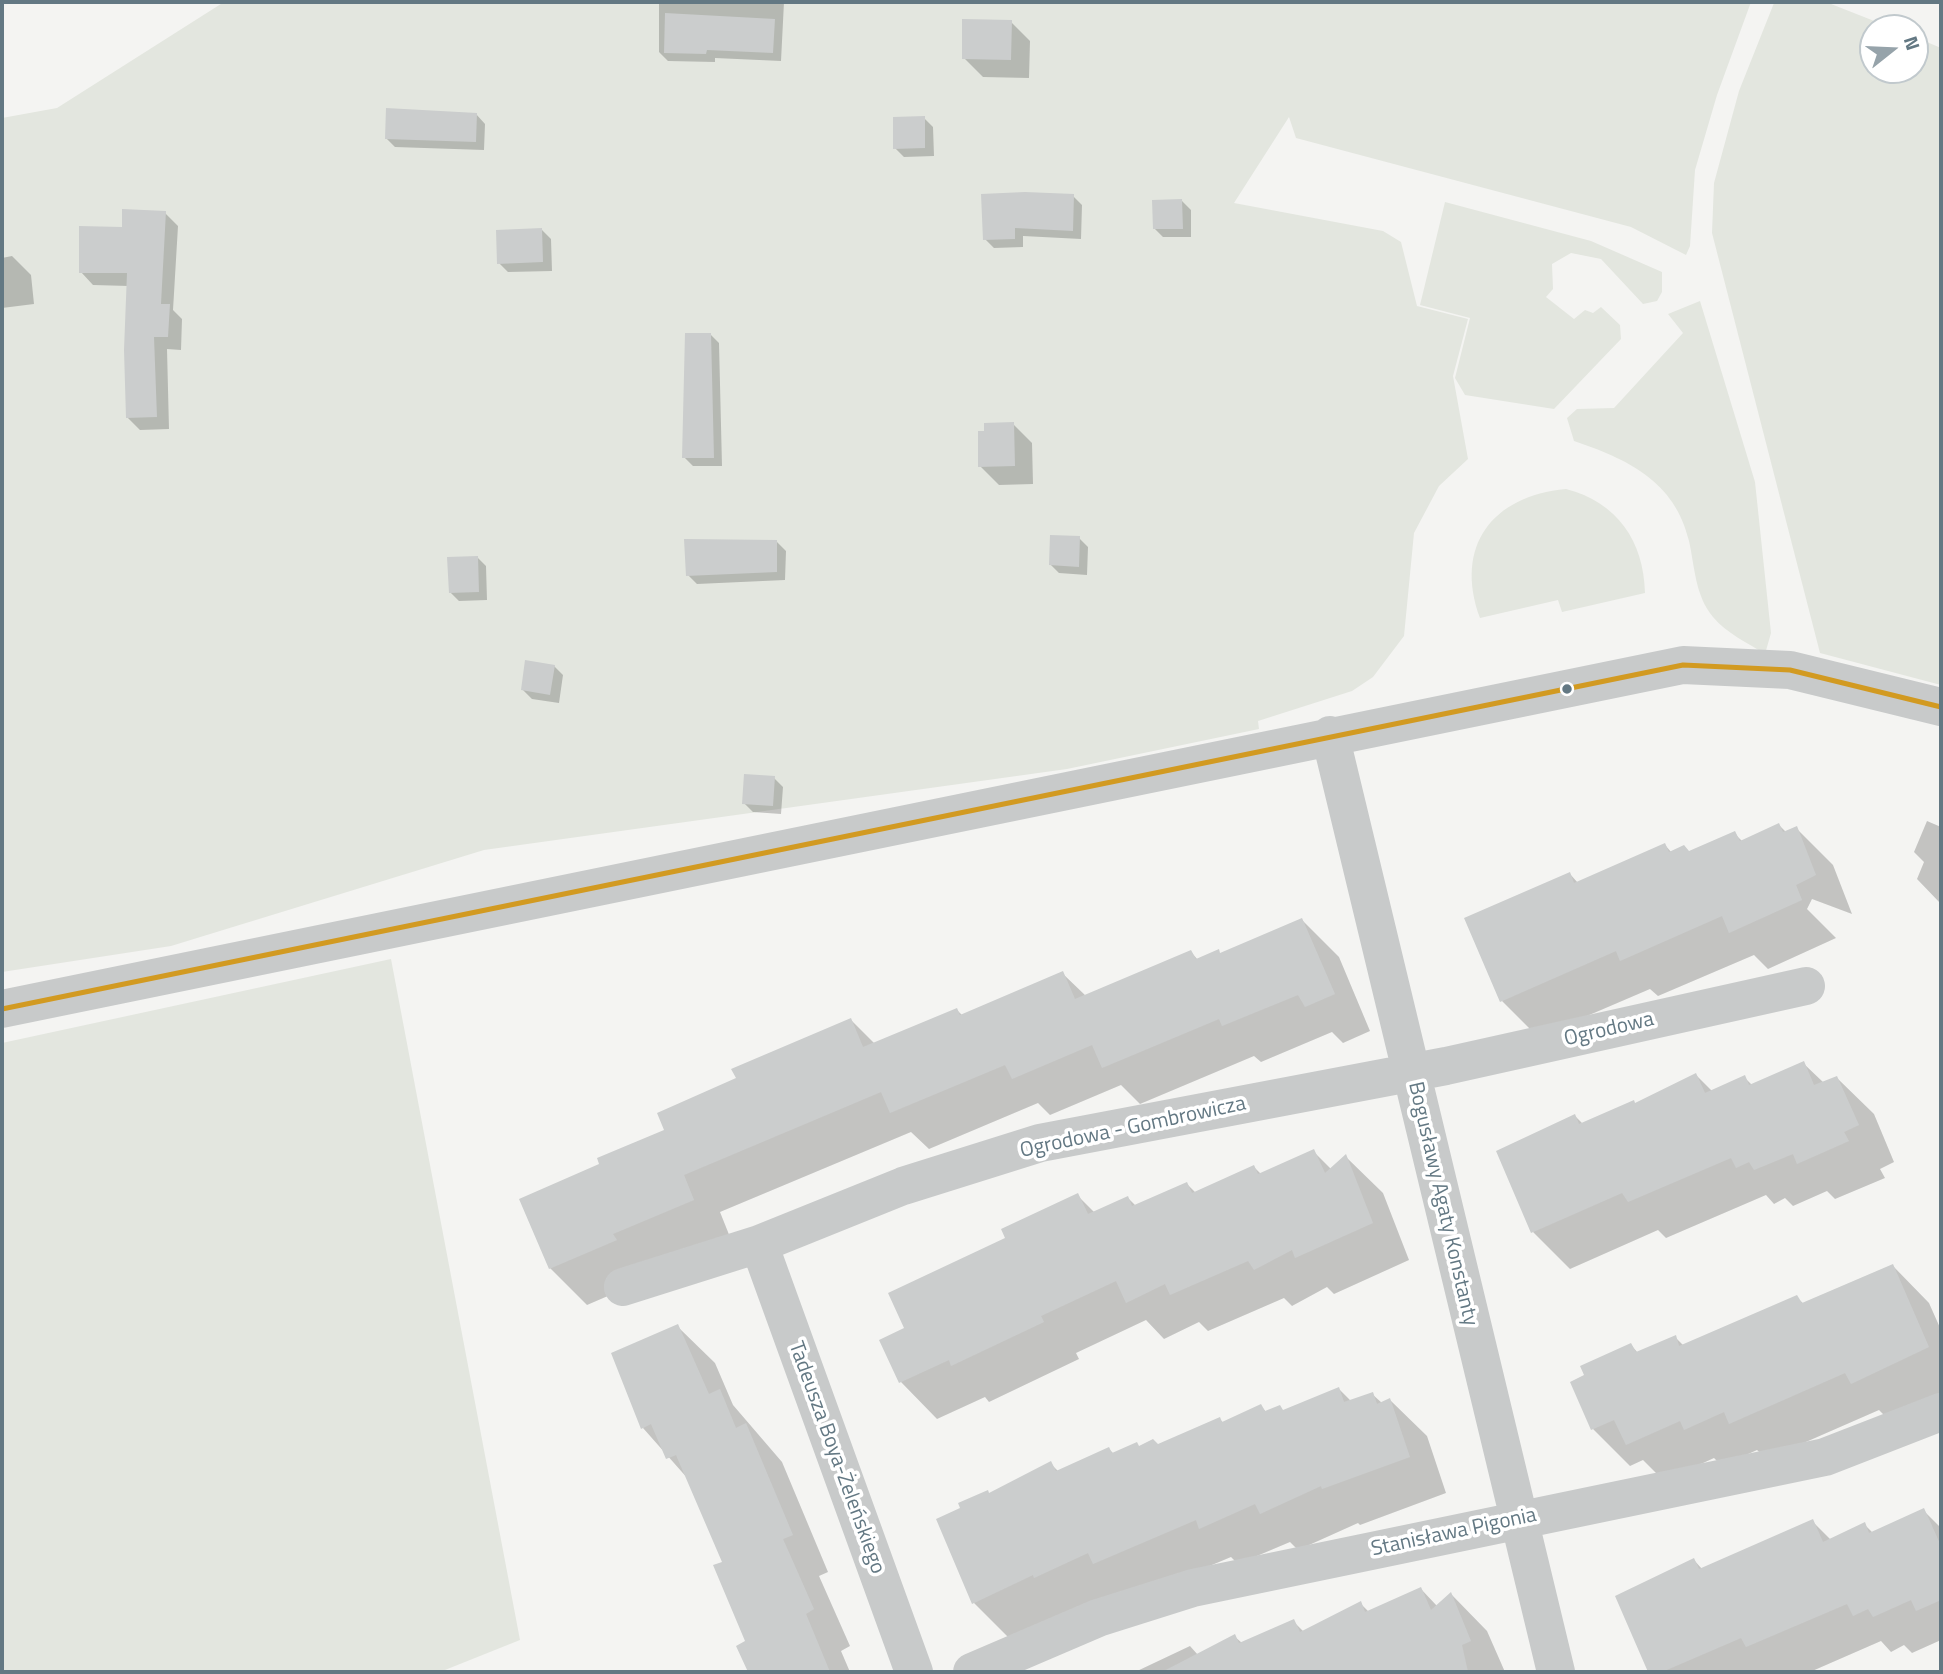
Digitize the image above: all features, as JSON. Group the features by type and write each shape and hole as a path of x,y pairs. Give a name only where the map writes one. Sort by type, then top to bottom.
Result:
{"street":[{"path":"2,1009 1683,665 1790,670 1941,707"},
{"name":"Bogusławy Agaty Konstanty","path":"1330,736 1556,1672"},
{"name":"Ogrodowa","path":"1411,1073 1806,986"},
{"name":"Ogrodowa - Gombrowicza","path":"623,1287 759,1244 903,1186 1040,1143 1411,1073"},
{"name":"Tadeusza Boya-Żeleńskiego","path":"759,1244 914,1672"},
{"name":"Stanisława Pigonia","path":"972,1672 1098,1618 1193,1588 1825,1457 1941,1412"}],"shaded area":[{"path":"224,2 1751,2 1717,95 1695,170 1690,246 1686,255 1631,227 1296,138 1289,117 1234,203 1383,231 1401,242 1417,306 1468,319 1453,376 1468,459 1439,486 1414,533 1404,636 1373,677 1352,691 1258,721 1259,729 1067,769 484,850 171,946 2,972 2,118 57,108"},
{"path":"1826,2 1859,15 1859,84 1929,84 1929,43 1941,48 1941,685 1820,653 1712,233 1714,183 1739,91 1774,3"},
{"path":"1445,202 1591,241 1662,272 1662,292 1657,301 1643,304 1601,259 1571,253 1552,264 1553,289 1546,297 1574,319 1585,310 1593,313 1601,307 1620,325 1621,339 1554,409 1465,395 1455,378 1470,318 1420,305"},
{"path":"1700,301 1755,482 1771,633 1765,654 1724,628 1707,609 1699,590 1689,541 1673,503 1646,475 1612,456 1574,441 1567,418 1577,409 1614,408 1683,333 1668,314"},
{"path":"1566,489 1600,503 1624,526 1639,557 1645,593 1562,612 1558,600 1480,618 1473,592 1472,568 1476,547 1486,529 1499,514 1518,502"},
{"path":"391,959 520,1640 440,1672 2,1672 2,1043"}],"building":[{"path":"665,13 775,19 773,53 707,50 706,54 664,53"},
{"path":"962,19 1012,20 1011,60 962,59"},
{"path":"386,108 477,113 476,142 385,139"},
{"path":"925,116 925,148 893,149 893,117"},
{"path":"981,194 1074,194 1073,231 1015,228 1015,239 983,240"},
{"path":"1182,199 1183,229 1153,229 1152,200"},
{"path":"122,209 166,211 161,304 170,304 168,337 154,337 157,417 126,418 124,350 127,273 79,273 79,226 122,227"},
{"path":"542,228 543,262 497,264 496,230"},
{"path":"685,333 711,333 714,458 682,458"},
{"path":"1014,422 1015,466 978,467 978,431 984,431 984,423"},
{"path":"1050,535 1080,536 1079,567 1049,565"},
{"path":"684,539 777,540 777,572 686,576"},
{"path":"478,556 479,592 449,593 447,557"},
{"path":"525,660 555,665 550,695 521,690"},
{"path":"744,774 775,776 773,806 742,804"},
{"path":"1779,823 1783,832 1797,826 1816,875 1796,885 1802,900 1729,933 1722,916 1620,961 1616,951 1500,1002 1464,918 1570,872 1574,883 1665,843 1669,852 1684,845 1689,851 1735,831 1740,841"},
{"path":"1302,918 1335,994 1305,1007 1298,995 1222,1026 1219,1019 1102,1068 1092,1045 1012,1079 1005,1065 890,1113 881,1092 684,1175 694,1200 613,1234 617,1240 549,1269 519,1199 599,1164 597,1158 664,1130 657,1113 736,1078 731,1069 851,1018 863,1047 957,1008 960,1015 1063,971 1075,999 1191,950 1196,959 1219,949 1220,953"},
{"path":"1804,1061 1814,1085 1837,1076 1859,1125 1844,1132 1849,1141 1797,1164 1793,1154 1754,1170 1749,1162 1736,1168 1731,1158 1628,1202 1622,1193 1531,1233 1496,1151 1575,1114 1579,1124 1634,1100 1635,1103 1696,1073 1705,1093 1745,1075 1749,1085"},
{"path":"1314,1149 1325,1173 1346,1154 1373,1223 1295,1258 1292,1250 1254,1270 1248,1261 1170,1295 1165,1284 1126,1303 1116,1281 1041,1316 1044,1322 951,1366 949,1360 899,1383 879,1340 904,1328 888,1293 1005,1238 1001,1229 1078,1193 1088,1214 1128,1196 1132,1206 1187,1182 1192,1193 1254,1165 1258,1174"},
{"path":"1893,1264 1929,1347 1851,1384 1845,1373 1729,1424 1724,1412 1684,1430 1680,1421 1626,1445 1614,1420 1591,1430 1570,1382 1584,1375 1580,1366 1631,1343 1636,1352 1676,1335 1679,1346 1797,1295 1802,1303"},
{"path":"678,1324 709,1394 720,1389 736,1428 746,1423 793,1535 783,1539 814,1609 806,1614 830,1672 748,1672 736,1646 745,1641 713,1565 722,1562 676,1455 666,1459 651,1424 641,1429 611,1353"},
{"path":"1339,1387 1344,1402 1373,1392 1377,1404 1390,1398 1410,1457 1322,1489 1321,1486 1260,1514 1255,1504 1199,1529 1196,1520 1093,1564 1088,1553 972,1604 936,1519 960,1508 958,1503 988,1490 989,1493 1051,1461 1056,1471 1109,1447 1112,1453 1137,1442 1139,1446 1153,1439 1158,1444 1220,1417 1222,1422 1261,1404 1265,1411 1280,1405 1283,1410"},
{"path":"1924,1508 1941,1546 1941,1600 1916,1611 1911,1600 1873,1617 1868,1609 1853,1616 1847,1604 1746,1647 1741,1638 1662,1672 1648,1672 1615,1596 1694,1558 1699,1569 1813,1519 1823,1542 1865,1522 1869,1533"},
{"path":"1421,1587 1431,1610 1451,1592 1471,1641 1462,1645 1468,1672 1162,1672 1235,1634 1239,1643 1294,1619 1300,1632 1361,1601 1365,1612"}],"transit line":[{"path":"2,1009 1683,665 1790,670 1941,707"}]}
